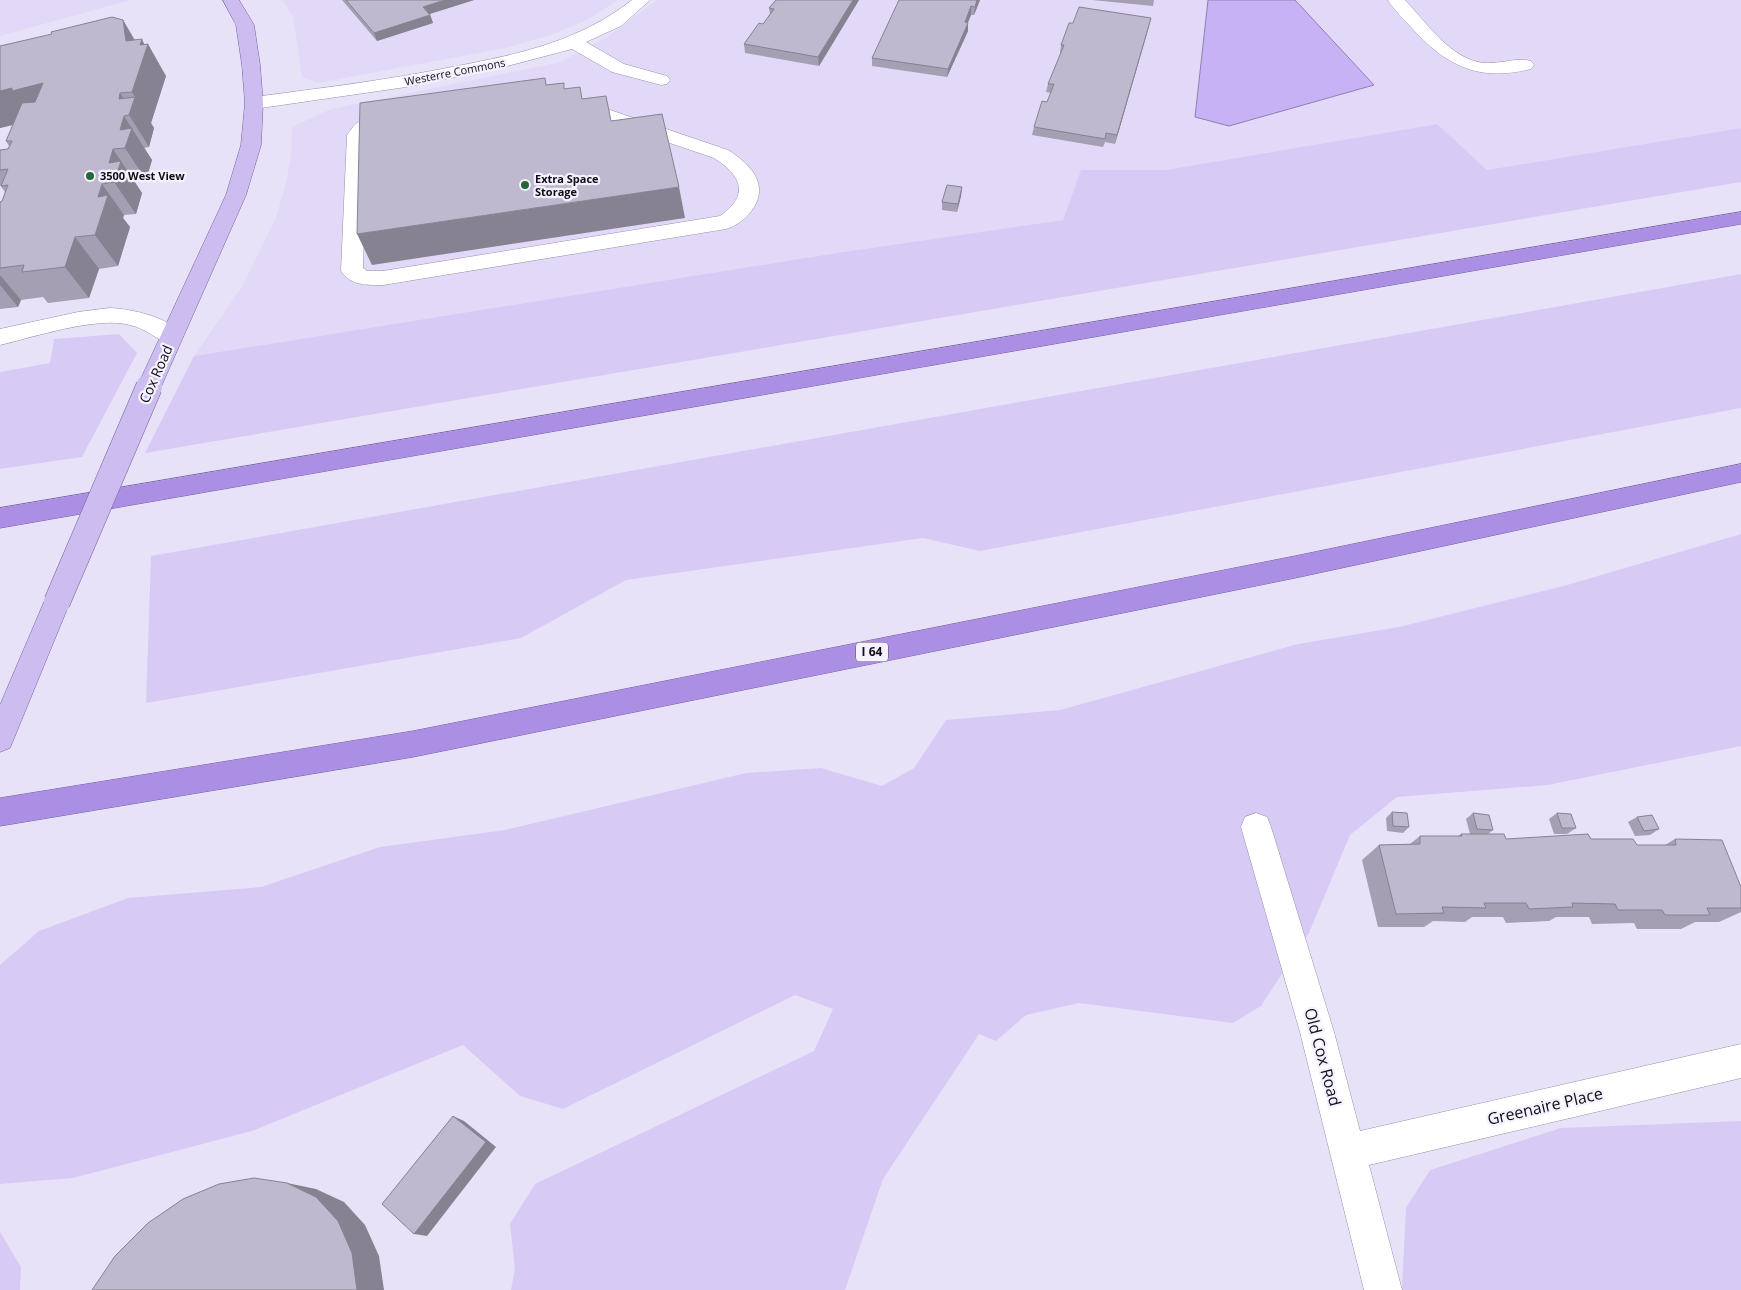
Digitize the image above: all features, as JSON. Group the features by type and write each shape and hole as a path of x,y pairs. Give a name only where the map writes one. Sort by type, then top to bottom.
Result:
{"highway":[{"path":"0,518 516,432 930,358 1741,218"},
{"name":"I 64","path":"0,812 414,744 1285,568 1741,473"}],"main road":[{"name":"Cox Road","path":"0,739 150,387 236,195 251,145 254,103 245,25 232,0"}],"street":[{"name":"Westerre Commons","path":"254,103 406,82 496,64 573,42 615,22 642,0"},
{"path":"1396,0 1448,54 1465,64 1484,68 1525,65"},
{"path":"573,42 618,68 661,80"},
{"path":"496,64 507,100"},
{"path":"560,99 576,103 721,154 737,163 749,180 748,200 739,215 726,222 383,278 362,278 352,271 357,136 363,127 379,119 401,114 507,100 560,99"},
{"path":"0,337 61,324 103,317 124,316 152,325 172,337"},
{"name":"Old Cox Road","path":"1256,827 1318,1032 1383,1290"},
{"name":"Greenaire Place","path":"1348,1152 1741,1061"}],"shaded area":[{"path":"0,0 131,0 0,36"},
{"path":"282,0 618,0 587,20 547,36 505,48 318,83 302,77 293,16"},
{"path":"657,0 1741,0 1741,128 1487,170 1436,124 1165,170 1081,170 1063,220 830,254 194,356 243,285 275,220 285,187 291,156 292,127 331,109 561,62 607,37"},
{"path":"1208,0 1295,0 1374,85 1229,126 1195,117"},
{"path":"1437,124 1487,170 1741,128 1741,182 145,453 194,356 830,254 1063,220 1081,170 1165,170"},
{"path":"1741,274 1741,408 980,551 923,538 626,580 521,638 146,703 151,556"},
{"path":"119,334 137,353 82,457 0,469 0,372 50,363 54,339"},
{"path":"1741,534 1741,746 1548,785 1397,797 1350,835 1309,933 1261,1006 1233,1023 1079,1003 1026,1015 996,1041 979,1034 883,1179 845,1290 511,1290 515,1269 510,1224 535,1184 814,1051 833,1009 795,995 563,1109 520,1096 463,1045 252,1131 73,1178 0,1184 0,965 39,931 128,898 261,887 380,847 505,830 746,773 821,768 882,786 914,768 946,720 1060,710 1298,644 1399,627 1567,585"},
{"path":"1741,1121 1741,1290 1402,1290 1406,1208 1430,1170 1561,1128"},
{"path":"0,1232 21,1267 20,1290 0,1290"}],"building":[{"path":"346,0 445,0 423,7 430,15 374,33"},
{"path":"776,0 853,0 818,57 744,44 759,23 763,24 774,9 769,8"},
{"path":"899,0 977,0 975,7 971,6 965,22 968,23 948,69 872,58"},
{"path":"1079,7 1151,18 1117,135 1106,133 1105,139 1034,127 1042,101 1047,102 1054,84 1048,84 1064,45 1061,45 1069,23 1073,23"},
{"name":"3500 West View","path":"112,17 123,20 126,41 142,39 140,45 148,44 132,92 120,93 119,99 135,97 129,115 124,116 120,130 132,128 125,148 113,149 109,163 121,161 114,182 102,184 98,197 108,195 95,235 75,237 65,267 22,272 24,265 0,268 0,202 8,185 1,186 8,169 0,170 0,150 8,149 12,141 6,141 22,103 35,102 43,83 12,91 12,88 0,91 0,46"},
{"name":"Extra Space Storage","path":"545,78 546,85 564,83 564,89 580,87 582,99 606,96 611,121 662,114 679,187 357,234 360,103"},
{"path":"947,185 962,187 958,204 942,202"},
{"path":"1392,812 1407,813 1409,827 1393,826"},
{"path":"1473,813 1489,815 1493,830 1477,829"},
{"path":"1557,813 1571,814 1576,828 1562,828"},
{"path":"1652,815 1659,829 1644,831 1637,817"},
{"path":"1461,834 1504,834 1506,839 1588,834 1591,839 1633,839 1637,845 1676,845 1675,839 1722,840 1741,887 1741,908 1707,908 1710,915 1665,915 1662,910 1618,910 1615,904 1572,903 1573,907 1529,909 1526,903 1484,903 1486,908 1442,907 1444,913 1396,914 1379,845 1420,844 1420,836 1462,836"},
{"path":"453,1116 486,1142 414,1234 382,1204"},
{"path":"254,1178 287,1183 316,1197 338,1221 352,1253 357,1290 92,1290 115,1256 148,1223 183,1199 219,1184"}],"place":[{"name":"3500 West View","path":"90,176"},
{"name":"Extra Space Storage","path":"525,185"}]}
